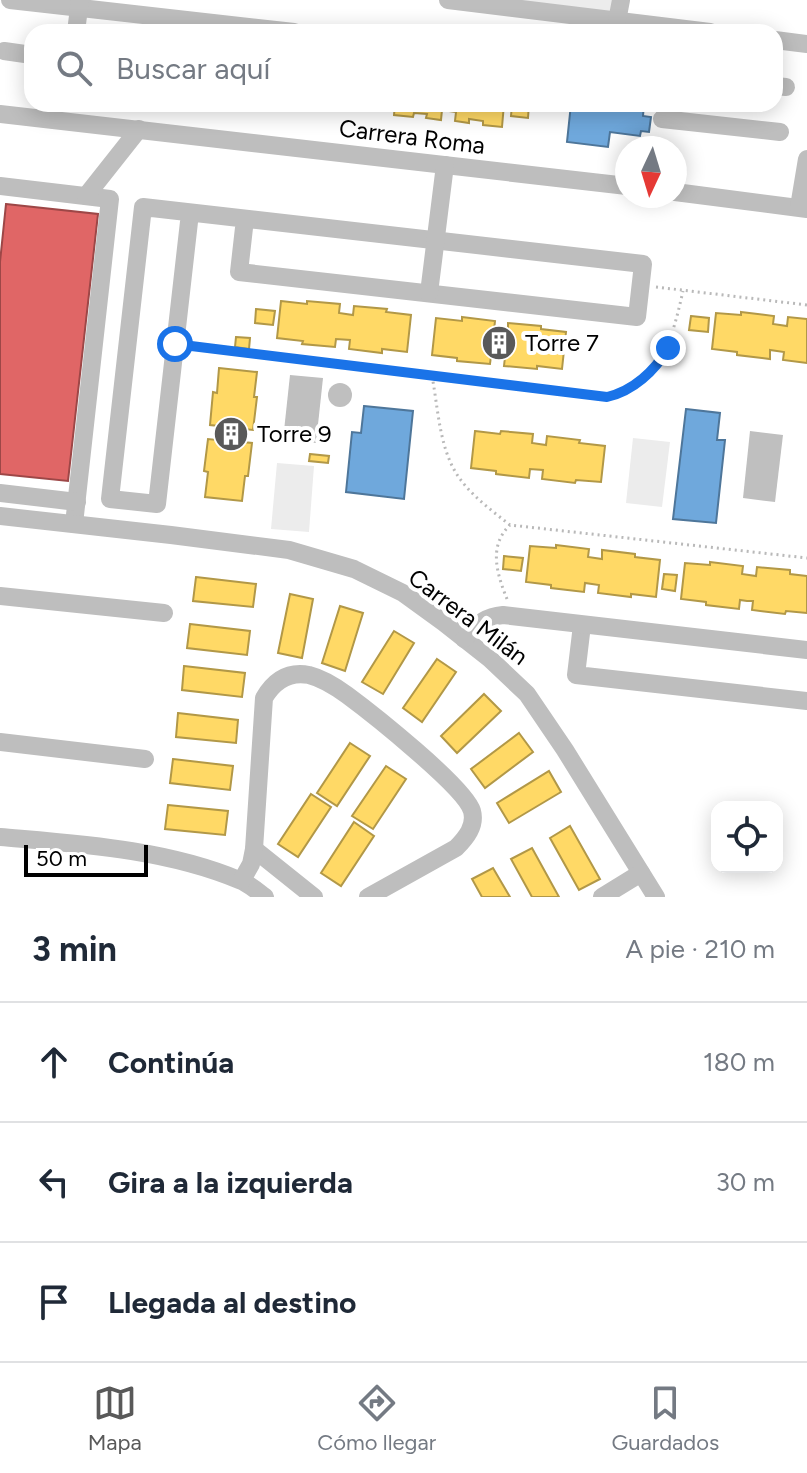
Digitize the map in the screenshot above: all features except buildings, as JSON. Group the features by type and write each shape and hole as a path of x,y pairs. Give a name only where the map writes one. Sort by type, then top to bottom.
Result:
{"street":[{"path":"10,0 80,4 233,24"},
{"path":"448,0 642,24"},
{"path":"617,21 621,0"},
{"path":"77,24 80,4"},
{"path":"783,41 807,44"},
{"path":"4,51 24,54"},
{"path":"662,119 698,113 780,132"},
{"name":"Carrera Roma","path":"0,114 615,185"},
{"path":"86,196 139,129"},
{"path":"687,194 803,208 807,159"},
{"path":"429,293 445,165"},
{"path":"0,186 110,199 74,524"},
{"path":"190,213 157,504 110,499 143,207 643,264 637,317 239,272 245,219"},
{"path":"0,493 77,502"},
{"name":"Carrera Milán","path":"0,516 289,550 354,569 403,593 490,659 527,694 656,897"},
{"path":"0,596 164,613"},
{"path":"464,639 488,617 503,615 807,650"},
{"path":"582,625 576,675 807,701"},
{"path":"242,880 251,864 254,849 264,698 279,679 289,675 308,675 345,694 438,770 471,807 469,833 456,848 368,897"},
{"path":"0,742 145,759"},
{"path":"0,837 111,847 196,866 242,880 265,897"},
{"path":"254,849 314,897"},
{"path":"602,897 641,873"}],"path":[{"path":"641,286 807,305"},
{"path":"175,344 607,397 619,394 637,382 662,358 674,333 683,291"},
{"path":"432,376 443,438 455,472 475,496 510,525 807,558"},
{"path":"510,525 499,541 497,571 515,616"}],"shaded area":[{"path":"474,0 617,0 614,18"},
{"path":"290,375 323,378 316,443 283,440"},
{"path":"340,383 349,386 352,395 349,404 340,407 331,404 328,395 331,386"},
{"path":"750,431 783,435 775,502 743,498"},
{"path":"633,438 670,442 662,507 626,503"},
{"path":"277,463 314,466 309,532 271,529"}],"place":[{"name":"Torre 7","path":"499,343"},
{"name":"Torre 9","path":"231,434"}],"route":[{"path":"175,344 607,397 619,394 651,371 668,348"}]}
